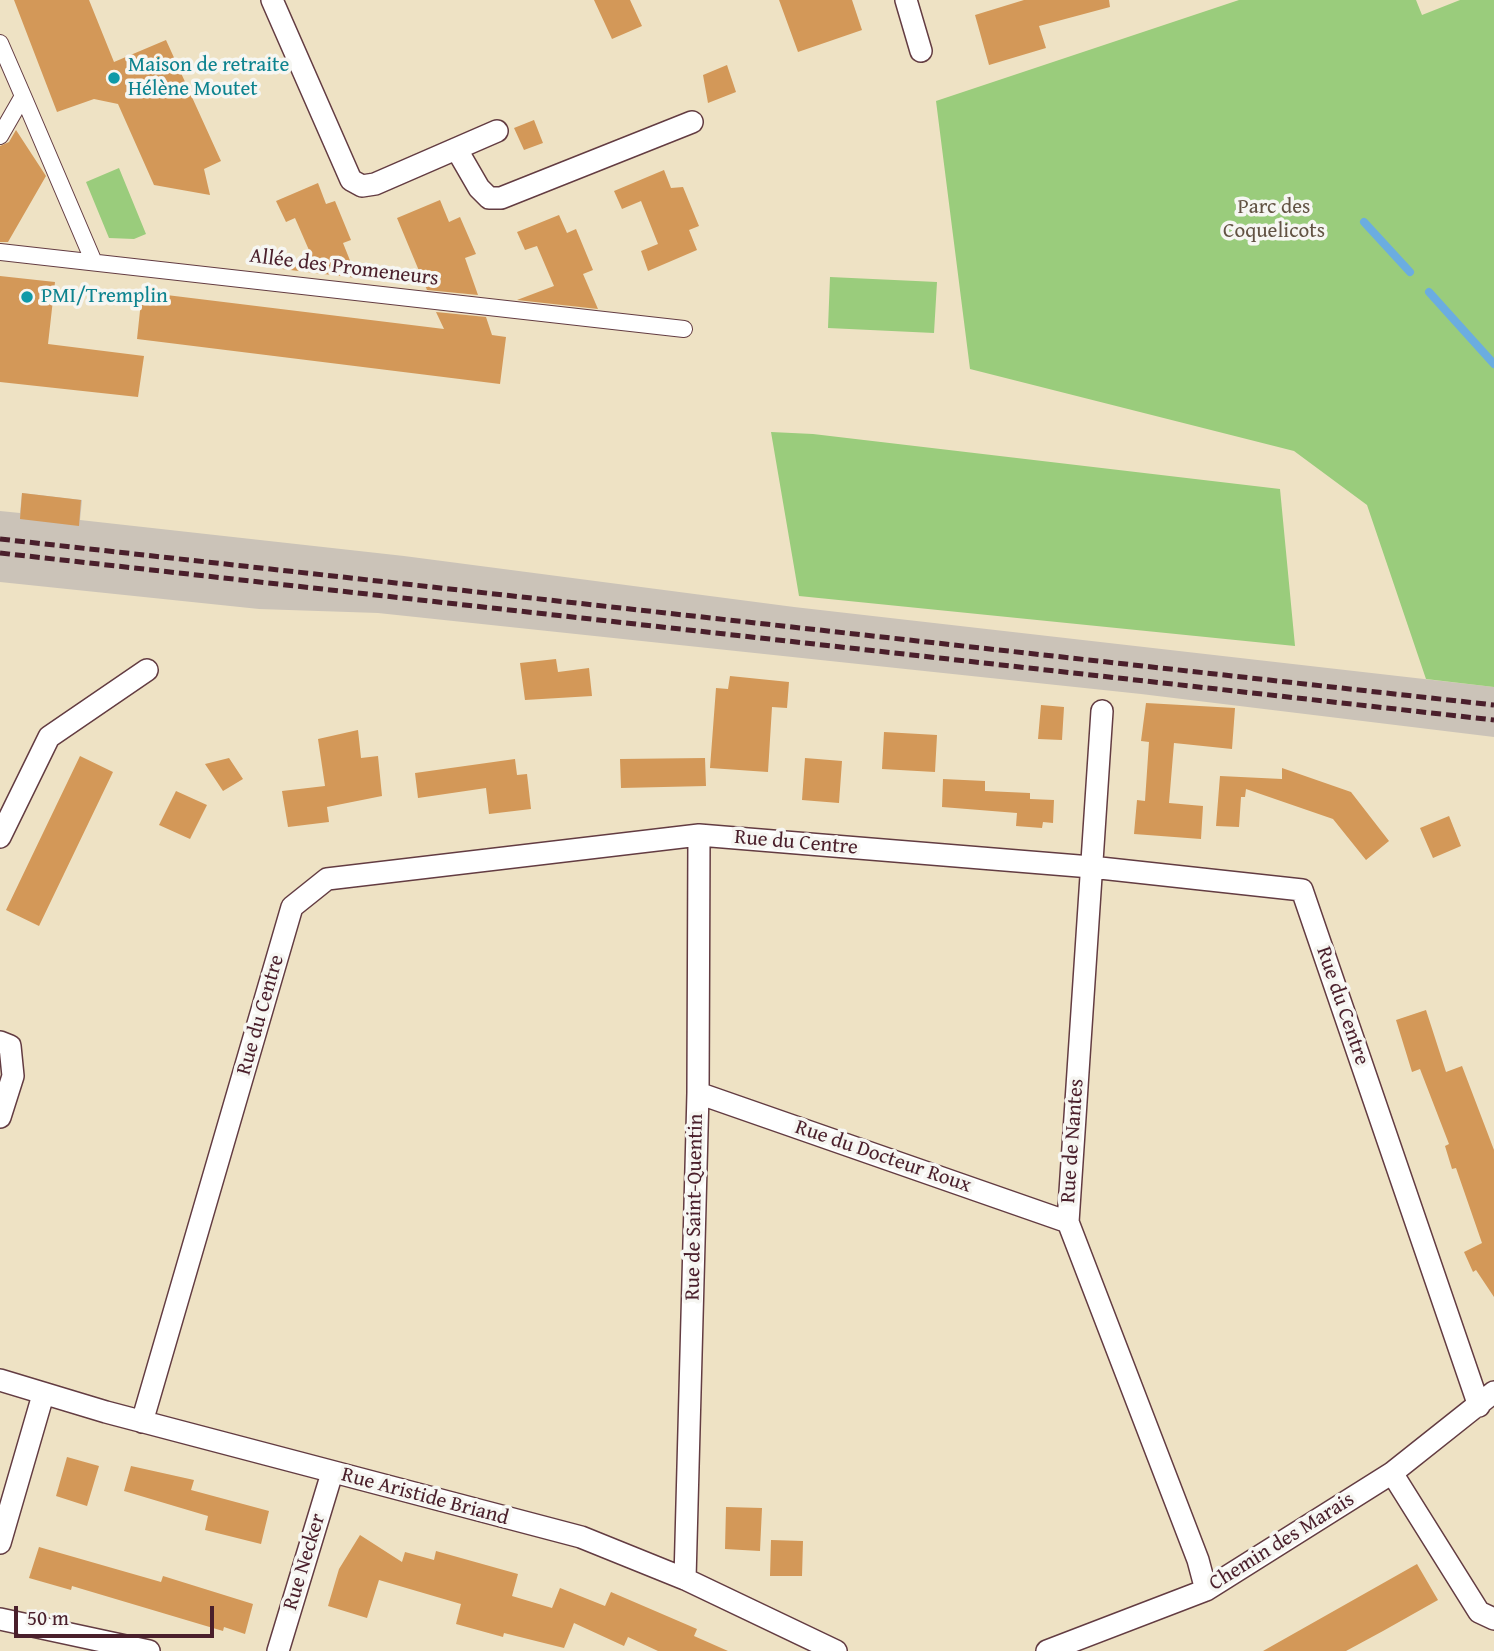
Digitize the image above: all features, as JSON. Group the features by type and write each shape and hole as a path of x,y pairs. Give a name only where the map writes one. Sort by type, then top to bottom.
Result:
{"street":[{"path":"272,0 351,180 362,186 375,184 497,131"},
{"path":"906,0 921,51"},
{"path":"0,43 93,260"},
{"path":"0,136 23,96"},
{"path":"457,150 489,198 501,198 692,122"},
{"name":"Allée des Promeneurs","path":"0,251 684,329"},
{"path":"0,837 49,737 146,670"},
{"name":"Rue de Nantes","path":"1102,711 1068,1222 1198,1560 1206,1590"},
{"name":"Rue du Centre","path":"142,1422 292,907 327,878 699,835 1091,867 1302,890 1487,1399"},
{"name":"Rue de Saint-Quentin","path":"685,1579 698,1093 699,835"},
{"path":"0,1042 9,1046 13,1076 0,1117"},
{"name":"Rue du Docteur Roux","path":"698,1093 1068,1222"},
{"name":"Rue Aristide Briand","path":"0,1380 43,1395 142,1422 581,1537 685,1579 828,1649"},
{"path":"0,1543 43,1395"},
{"name":"Chemin des Marais","path":"1047,1651 1206,1590 1392,1473 1487,1399"},
{"name":"Rue Necker","path":"278,1651 332,1473"},
{"path":"1392,1473 1479,1612 1494,1619"},
{"path":"0,1619 149,1651"}],"shaded area":[{"path":"22,493 82,500 80,520 404,556 794,607 1494,687 1494,737 1141,694 378,613 259,609 0,582 0,511 20,513"}],"green space":[{"name":"Parc des Coquelicots","path":"1239,0 1416,0 1422,15 1460,0 1494,0 1494,687 1426,679 1367,505 1294,451 970,369 936,101"},
{"path":"119,168 146,234 134,239 109,238 86,182"},
{"path":"830,277 937,282 934,333 828,328"},
{"path":"771,432 813,434 1280,489 1295,646 799,596"}],"building":[{"name":"Maison de retraite Hélène Moutet","path":"14,0 89,0 114,62 166,40 221,161 204,169 210,195 154,185 118,104 94,99 57,112"},
{"path":"594,0 630,0 642,26 612,39"},
{"path":"779,0 852,0 862,30 798,52"},
{"path":"1024,0 1109,0 1110,7 1039,26 1046,48 989,65 975,15"},
{"path":"727,65 736,92 708,103 703,75"},
{"path":"534,120 543,143 524,150 514,128"},
{"path":"16,130 46,176 8,242 0,242 0,146 9,142"},
{"path":"664,170 671,188 683,187 699,226 689,230 697,250 648,271 641,251 658,244 641,201 622,209 614,191"},
{"path":"318,183 326,204 335,201 351,240 343,243 357,278 282,269 312,257 295,218 286,222 276,201"},
{"path":"440,200 449,222 460,217 476,254 465,258 478,295 427,290 397,218"},
{"path":"559,215 567,233 576,229 593,270 583,274 598,309 517,300 554,286 537,246 525,250 517,232"},
{"path":"0,276 55,282 48,344 144,356 138,397 0,382"},
{"path":"142,292 444,329 436,312 486,317 492,335 506,337 500,384 137,339"},
{"path":"22,493 81,500 79,526 20,519"},
{"path":"556,659 558,672 589,668 592,696 525,700 520,663"},
{"path":"730,676 789,682 787,708 772,707 768,772 710,768 716,688 728,689"},
{"path":"1146,703 1235,708 1232,749 1174,743 1169,803 1203,806 1201,839 1134,834 1137,800 1145,801 1149,742 1141,741"},
{"path":"1041,705 1064,707 1062,740 1038,739"},
{"path":"358,730 361,758 378,756 382,796 327,807 329,822 288,827 282,791 325,786 318,739"},
{"path":"884,732 937,735 935,772 882,769"},
{"path":"80,756 113,772 39,926 6,910"},
{"path":"229,758 243,779 223,791 205,764"},
{"path":"705,758 706,786 621,788 620,759"},
{"path":"805,758 842,761 839,803 802,800"},
{"path":"515,759 517,775 527,774 531,809 489,814 486,788 418,798 415,773"},
{"path":"1282,768 1351,792 1389,841 1366,860 1333,819 1246,789 1245,797 1241,797 1239,827 1216,826 1220,776 1282,779"},
{"path":"943,779 985,781 985,791 1030,793 1030,799 1054,800 1053,823 1043,822 1042,828 1016,826 1017,813 942,807"},
{"path":"176,791 207,805 190,839 159,825"},
{"path":"1449,816 1461,846 1433,858 1420,828"},
{"path":"1426,1010 1446,1072 1462,1066 1494,1150 1494,1297 1476,1270 1473,1272 1464,1252 1482,1243 1456,1168 1452,1169 1445,1146 1449,1144 1420,1069 1412,1072 1396,1020"},
{"path":"67,1457 99,1466 87,1506 56,1496"},
{"path":"131,1466 194,1480 191,1490 269,1511 261,1544 205,1530 208,1516 124,1491"},
{"path":"726,1507 762,1508 760,1551 725,1549"},
{"path":"360,1535 402,1562 405,1552 434,1560 436,1551 518,1574 512,1596 552,1608 560,1588 605,1606 611,1592 697,1629 694,1636 728,1651 658,1651 628,1637 624,1646 574,1623 564,1648 504,1633 503,1637 456,1624 461,1604 379,1580 367,1618 328,1606 339,1569"},
{"path":"771,1540 803,1541 802,1576 770,1576"},
{"path":"39,1547 161,1582 163,1576 253,1604 245,1634 224,1627 223,1631 72,1586 71,1590 29,1578"},
{"path":"1417,1564 1438,1600 1346,1651 1263,1651"}],"waterway":[{"path":"1364,222 1410,272"},
{"path":"1429,292 1494,364"}],"railway":[{"path":"0,539 1494,705"},
{"path":"0,553 1494,720"}],"place":[{"name":"Maison de retraite Hélène Moutet","path":"114,78"},
{"name":"PMI/Tremplin","path":"27,297"}]}
